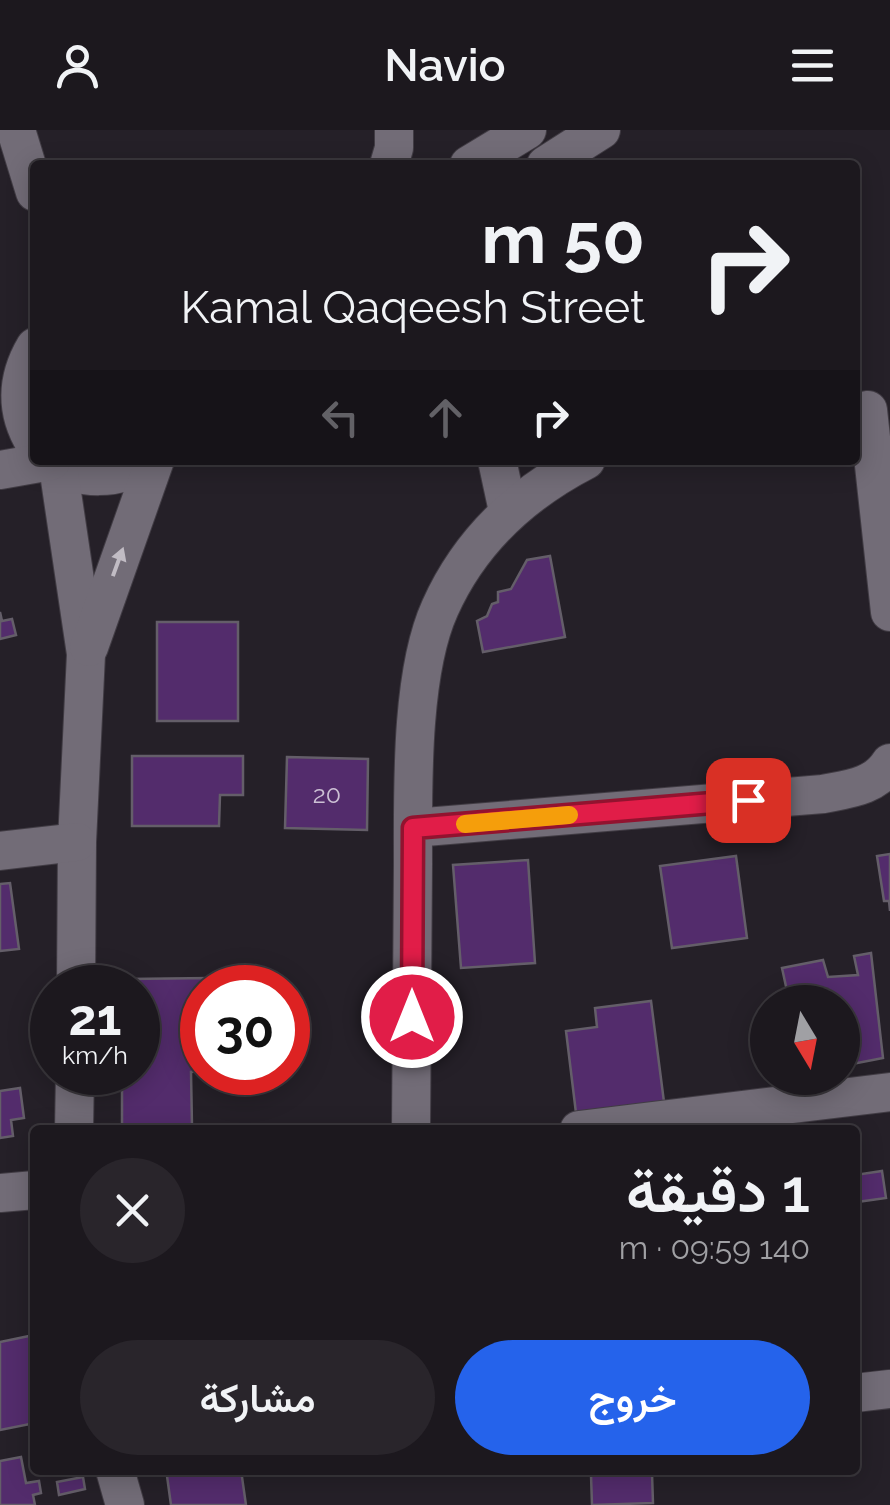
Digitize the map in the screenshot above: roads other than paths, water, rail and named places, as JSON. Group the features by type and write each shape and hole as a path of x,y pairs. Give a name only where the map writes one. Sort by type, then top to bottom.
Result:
{"street":[{"path":"16,130 30,176"},
{"path":"390,160 394,130"},
{"path":"477,160 527,130"},
{"path":"554,160 602,130"},
{"path":"20,366 21,417 30,431"},
{"path":"871,410 890,612"},
{"path":"0,470 30,462"},
{"path":"49,465 86,654 77,842 76,965"},
{"path":"61,465 82,476 110,476 143,465"},
{"path":"86,654 150,465"},
{"path":"498,465 508,511"},
{"path":"411,1125 413,828 420,696 438,612 455,576 508,511 577,465"},
{"path":"413,828 823,794 863,786 884,773 890,763"},
{"path":"0,851 77,842"},
{"path":"620,1125 890,1092"},
{"path":"74,1095 74,1125"},
{"path":"0,1194 30,1191"},
{"path":"860,1392 890,1389"},
{"path":"116,1475 125,1505"}]}
